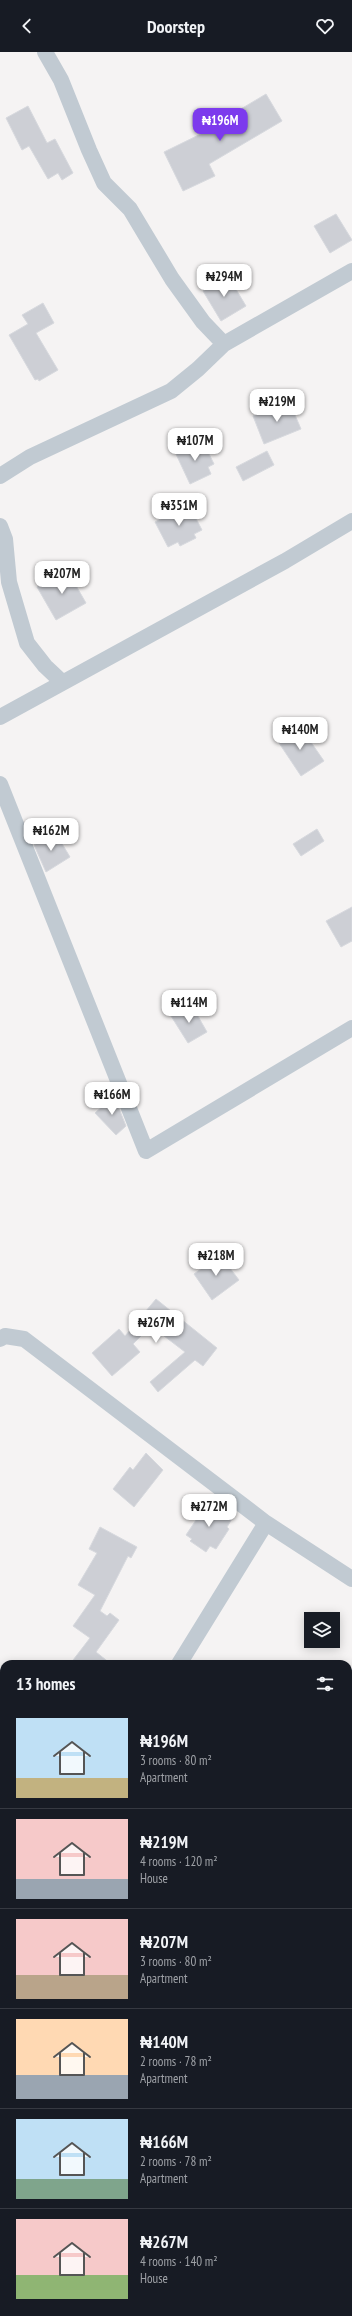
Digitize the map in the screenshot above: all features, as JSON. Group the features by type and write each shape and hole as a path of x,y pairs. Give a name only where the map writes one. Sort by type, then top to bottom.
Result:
{"street":[{"path":"44,52 61,80 104,183 130,209 172,279 203,322 224,344"},
{"path":"0,476 30,457 171,391 198,369 224,344 352,271"},
{"path":"0,716 285,561 352,521"},
{"path":"0,526 5,539 8,582 27,643 45,666 62,682"},
{"path":"0,784 146,1151 352,1028"},
{"path":"0,1339 5,1336 24,1339 266,1523 352,1579"},
{"path":"180,1660 266,1523"}],"building":[{"path":"266,94 282,121 209,164 215,176 183,191 164,152 215,127 214,125"},
{"path":"28,106 47,143 55,139 73,173 62,180 58,173 48,179 29,146 22,150 6,118"},
{"path":"336,214 352,240 330,253 314,226"},
{"path":"228,276 246,306 221,321 203,291"},
{"path":"43,303 54,323 36,333 58,370 39,381 38,379 35,380 9,335 28,324 22,315"},
{"path":"289,401 301,429 264,444 253,416"},
{"path":"199,441 203,449 206,448 214,464 208,467 211,474 190,484 175,452"},
{"path":"267,451 274,465 243,481 236,467"},
{"path":"189,505 202,530 194,534 196,538 180,546 178,542 168,547 155,522"},
{"path":"67,570 86,603 56,620 37,587"},
{"path":"299,725 324,761 301,776 277,740"},
{"path":"317,829 324,841 301,856 293,844"},
{"path":"55,832 70,857 46,872 34,845"},
{"path":"352,907 352,941 341,947 326,921"},
{"path":"191,1004 207,1032 188,1043 171,1016"},
{"path":"114,1096 126,1126 116,1135 95,1113"},
{"path":"220,1255 239,1280 212,1300 194,1274"},
{"path":"156,1299 217,1348 203,1366 195,1360 158,1392 150,1382 185,1352 151,1326 133,1344 140,1352 112,1376 92,1353 119,1329 125,1336"},
{"path":"146,1453 163,1470 134,1507 113,1489 130,1467 133,1470"},
{"path":"208,1502 232,1519 227,1527 229,1529 216,1549 210,1546 206,1552 190,1541 192,1539 186,1535"},
{"path":"100,1527 137,1547 131,1558 128,1556 100,1611 107,1616 110,1613 119,1620 96,1652 106,1660 73,1660 90,1638 73,1626 95,1595 78,1585 97,1553 89,1549"}]}
